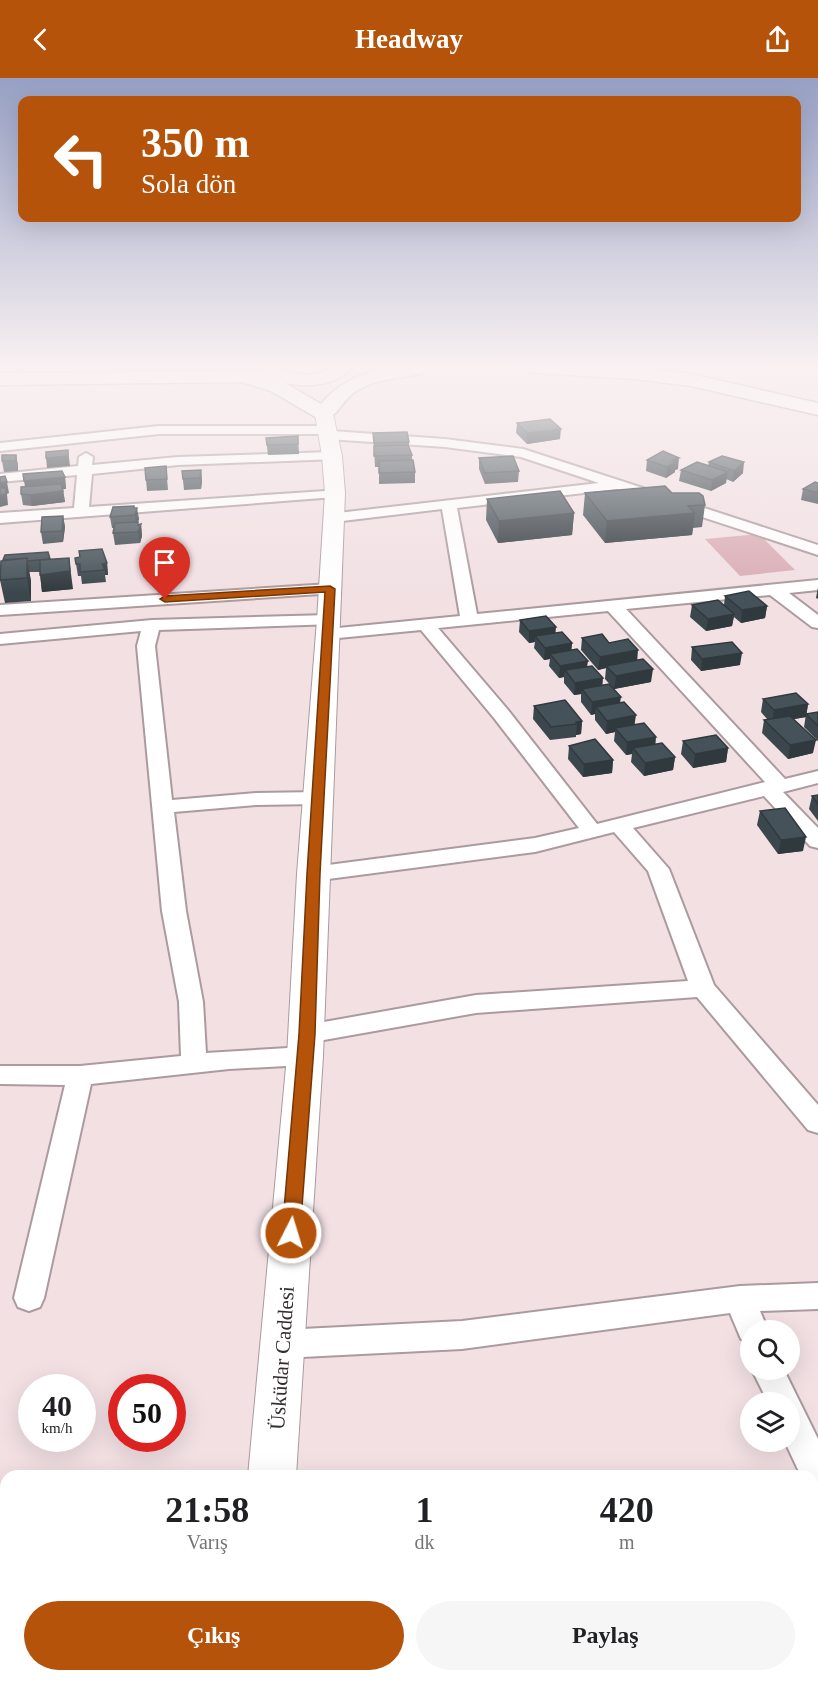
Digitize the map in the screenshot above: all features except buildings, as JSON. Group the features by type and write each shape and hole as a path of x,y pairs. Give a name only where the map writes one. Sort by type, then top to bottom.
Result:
{"main road":[{"name":"Üsküdar Caddesi","path":"272,1470 306,1045 313,874 334,505 328,443"}],"street":[{"path":"0,447 36,443"},
{"path":"81,512 87,443"},
{"path":"0,478 188,461 282,443"},
{"path":"442,443 523,453 818,550"},
{"path":"0,518 81,512 449,503 620,485"},
{"path":"449,503 469,620"},
{"path":"0,610 329,614 426,625 818,585"},
{"path":"774,590 818,623"},
{"path":"613,606 773,786 818,841"},
{"path":"0,639 152,625 329,614"},
{"path":"152,625 146,646 174,911 190,1002 194,1063"},
{"path":"426,625 501,714 592,831"},
{"path":"313,874 535,845 818,777"},
{"path":"162,804 173,806 256,799 318,798"},
{"path":"618,824 658,869 703,988 818,1123"},
{"path":"0,1075 80,1076 194,1063 306,1045 476,1004 703,988"},
{"path":"29,1298 80,1076"},
{"path":"282,1344 462,1335 740,1299 818,1296"},
{"path":"740,1299 748,1320"},
{"path":"800,1437 815,1470"}],"shaded area":[{"path":"759,534 795,570 740,576 705,539"}],"route":[{"path":"165,599 330,589 313,874 307,1034 291,1233"}]}
